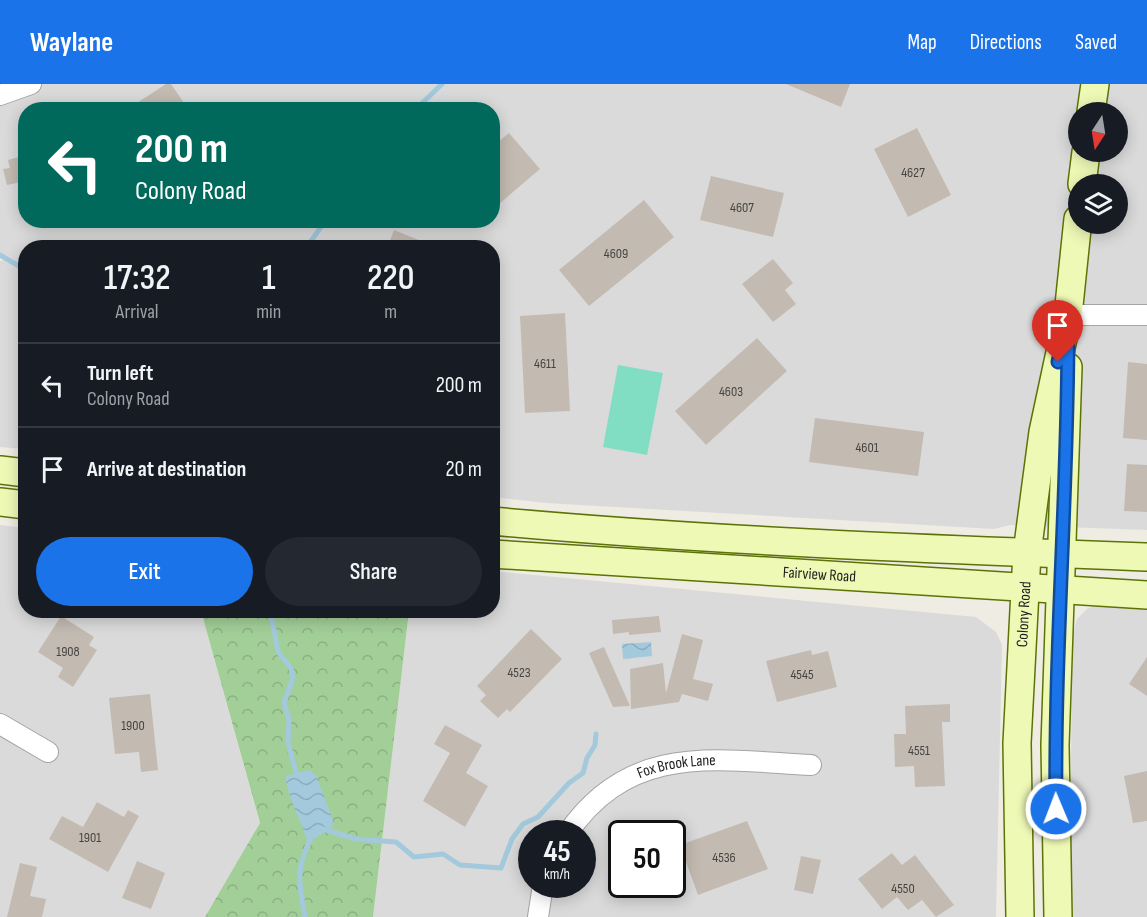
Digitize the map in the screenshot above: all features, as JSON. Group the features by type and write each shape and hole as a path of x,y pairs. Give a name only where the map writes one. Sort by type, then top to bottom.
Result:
{"main road":[{"path":"1092,102 1095,84"},
{"name":"Colony Road","path":"1058,917 1055,745 1059,590 1068,415 1068,315 1076,234"},
{"name":"Colony Road","path":"1020,917 1017,743 1027,553 1043,432 1068,315"},
{"path":"0,470 18,472"},
{"path":"0,502 18,504"},
{"name":"Fairview Road","path":"500,522 675,535 1147,557"},
{"name":"Fairview Road","path":"500,555 1147,595"}],"street":[{"path":"0,95 31,84"},
{"path":"1068,315 1147,315"},
{"path":"0,724 48,752"},
{"name":"Fox Brook Lane","path":"578,820 604,794 629,778 656,767 701,759 811,765"},
{"path":"538,917 541,898"}],"shaded area":[{"path":"0,84 1147,84 1147,530 1010,525 994,529 547,503 500,498 500,240 18,240 18,448 0,447 0,261 13,258 0,257"},
{"path":"0,525 18,527 18,618 203,618 260,824 205,917 0,917"},
{"path":"500,572 976,617 996,632 1002,645 996,917 373,917 408,618 500,618"},
{"path":"1099,604 1147,604 1147,917 1070,917 1072,637 1077,619 1087,609"}],"green space":[{"path":"618,365 663,373 647,455 603,447"},
{"path":"203,618 408,618 373,917 205,917 260,823"}],"water":[{"path":"651,642 652,656 623,659 622,644"},
{"path":"309,770 316,775 333,820 332,827 308,843 288,791 286,776"}],"building":[{"path":"166,84 171,84 183,102 138,102"},
{"path":"786,84 850,84 841,107"},
{"path":"917,128 951,195 908,217 874,149"},
{"path":"509,133 540,169 500,203 500,140"},
{"path":"18,157 18,183 7,185 3,169 10,168 8,160"},
{"path":"711,176 784,193 773,237 700,220"},
{"path":"644,200 674,237 589,306 559,270"},
{"path":"394,230 419,240 390,240"},
{"path":"773,259 793,283 785,290 796,304 773,322 742,284"},
{"path":"565,313 570,411 525,413 520,316"},
{"path":"757,338 787,371 706,445 675,411"},
{"path":"1128,362 1147,364 1147,440 1123,438"},
{"path":"815,418 924,432 918,476 809,462"},
{"path":"1127,464 1147,465 1147,512 1124,511"},
{"path":"659,616 661,632 613,634 612,620"},
{"path":"60,618 64,618 94,637 89,645 97,650 73,687 58,677 63,668 38,652"},
{"path":"531,629 562,659 510,712 507,709 498,718 480,701 486,695 477,686"},
{"path":"682,634 703,640 693,679 713,684 708,701 682,694 679,702 631,709 630,669 663,663 666,693"},
{"path":"604,647 630,706 613,707 589,653"},
{"path":"811,650 812,655 828,651 837,687 777,702 766,661"},
{"path":"1147,657 1147,696 1129,684"},
{"path":"150,694 158,770 141,772 139,752 115,754 109,698"},
{"path":"950,704 950,722 942,722 945,786 915,787 914,766 895,767 894,734 906,734 905,706"},
{"path":"445,725 482,745 466,773 488,786 465,827 423,801 450,753 434,744"},
{"path":"1147,771 1147,821 1133,823 1124,776"},
{"path":"97,802 124,817 128,810 139,816 108,872 49,839 62,816 83,827"},
{"path":"747,821 768,869 698,895 686,862 686,843"},
{"path":"892,853 902,865 915,855 954,905 936,917 922,900 908,910 897,897 882,909 858,879"},
{"path":"801,856 821,860 813,894 794,890"},
{"path":"137,861 165,873 151,909 122,898"},
{"path":"20,863 37,867 30,896 46,899 42,917 7,917"}],"waterway":[{"path":"423,102 442,84"},
{"path":"312,240 320,228"},
{"path":"0,255 18,265"},
{"path":"272,618 278,652 291,668 293,677 284,703 289,719 288,743 297,776"},
{"path":"323,829 356,839 396,842 414,857 443,854 460,865 501,868 512,839 523,824 538,817 569,783 583,773 587,758 595,745 596,734"},
{"path":"305,917 300,868 311,838"}],"route":[{"path":"1056,809 1058,615 1068,415 1068,315 1058,362"}]}
